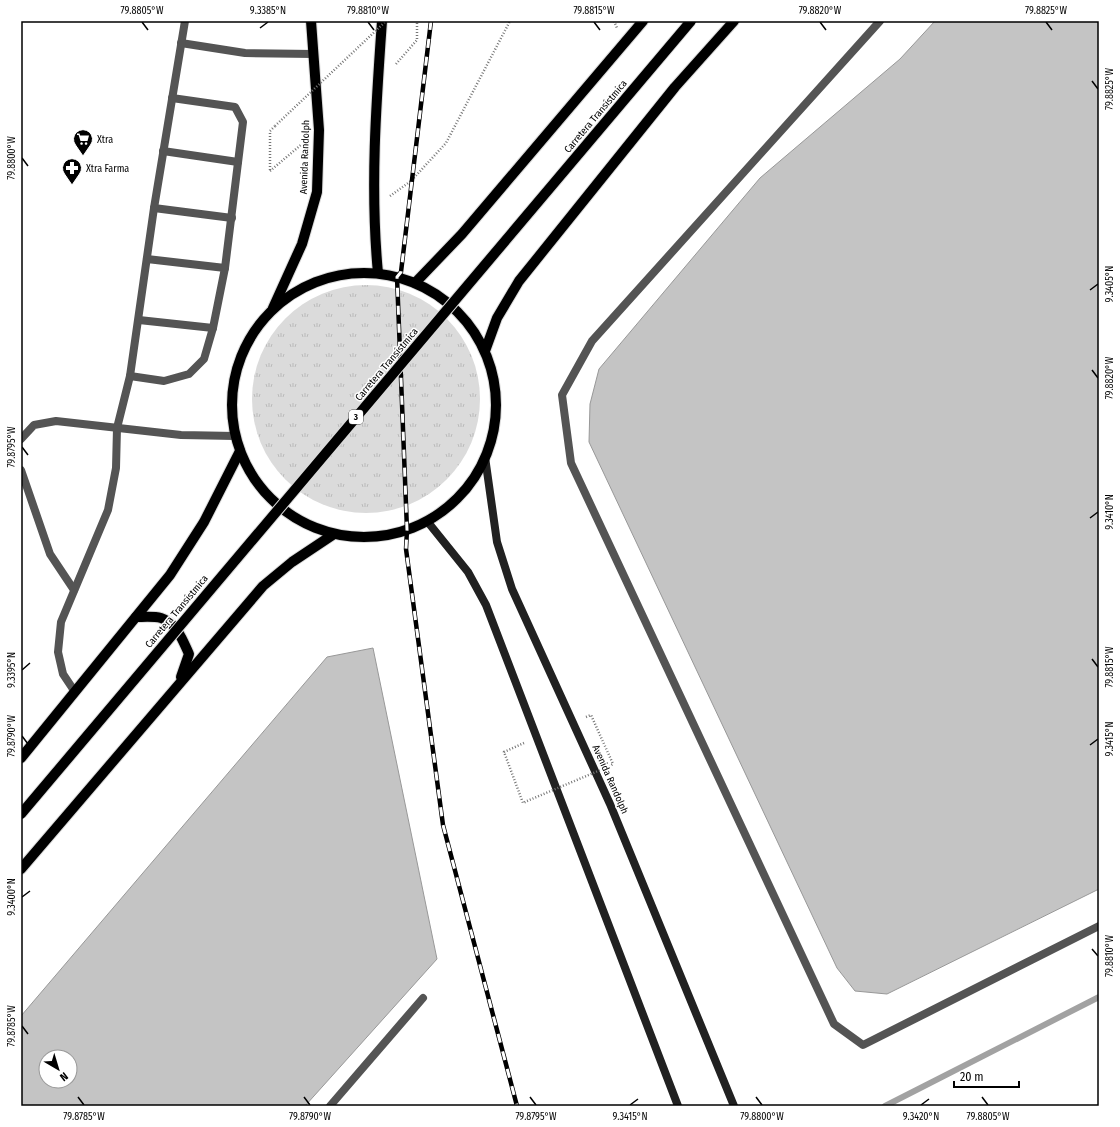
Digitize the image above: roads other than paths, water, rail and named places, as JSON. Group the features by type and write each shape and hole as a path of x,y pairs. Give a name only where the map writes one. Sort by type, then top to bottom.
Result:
{"main road":[{"name":"Avenida Randolph","path":"273,309 302,244 317,192 319,130 311,21"},
{"path":"378,273 373,179 377,86 382,21"},
{"path":"415,283 462,234 643,21"},
{"name":"Carretera Transístmica","path":"21,814 691,21"},
{"path":"485,351 497,318 519,281 675,86 734,21"},
{"path":"378,273 415,283 438,295 457,311 473,330 485,351 493,377 496,404 493,431 485,457 470,483 451,504 427,521 407,530 383,536 358,537 334,534 306,525 281,509 260,488 244,464 235,436 231,401 237,367 251,336 273,309 296,292 322,280 349,274 378,273"},
{"path":"21,758 170,575 204,522 240,451"},
{"path":"21,869 263,586 292,562 334,534"},
{"path":"136,617 161,618 173,625 182,638 189,654 178,684"}],"street":[{"path":"75,692 63,674 58,652 61,622 108,510 116,468 117,428 130,376 154,208 185,21"},
{"path":"880,21 592,341 562,396 571,463 834,1024 863,1045 1099,926"},
{"path":"182,43 245,53 314,54"},
{"path":"130,376 164,381 189,374 204,359 213,328 225,268 243,122 241,115 235,107 172,98"},
{"path":"163,151 238,162"},
{"path":"154,208 232,218"},
{"path":"147,259 225,268"},
{"path":"139,320 213,328"},
{"path":"21,439 34,426 56,421 181,435 235,436"},
{"name":"Avenida Randolph","path":"485,457 497,542 512,589 610,804 734,1106"},
{"path":"21,470 50,554 74,590"},
{"path":"427,521 468,572 486,605 677,1104"},
{"path":"330,1106 423,998"}],"waterway":[{"path":"885,1106 1099,997"}],"railway":[{"path":"431,21 401,272 397,277 407,530 406,549 443,825 517,1106"}],"place":[{"name":"Xtra","path":"83,156"},
{"name":"Xtra Farma","path":"72,185"}]}
